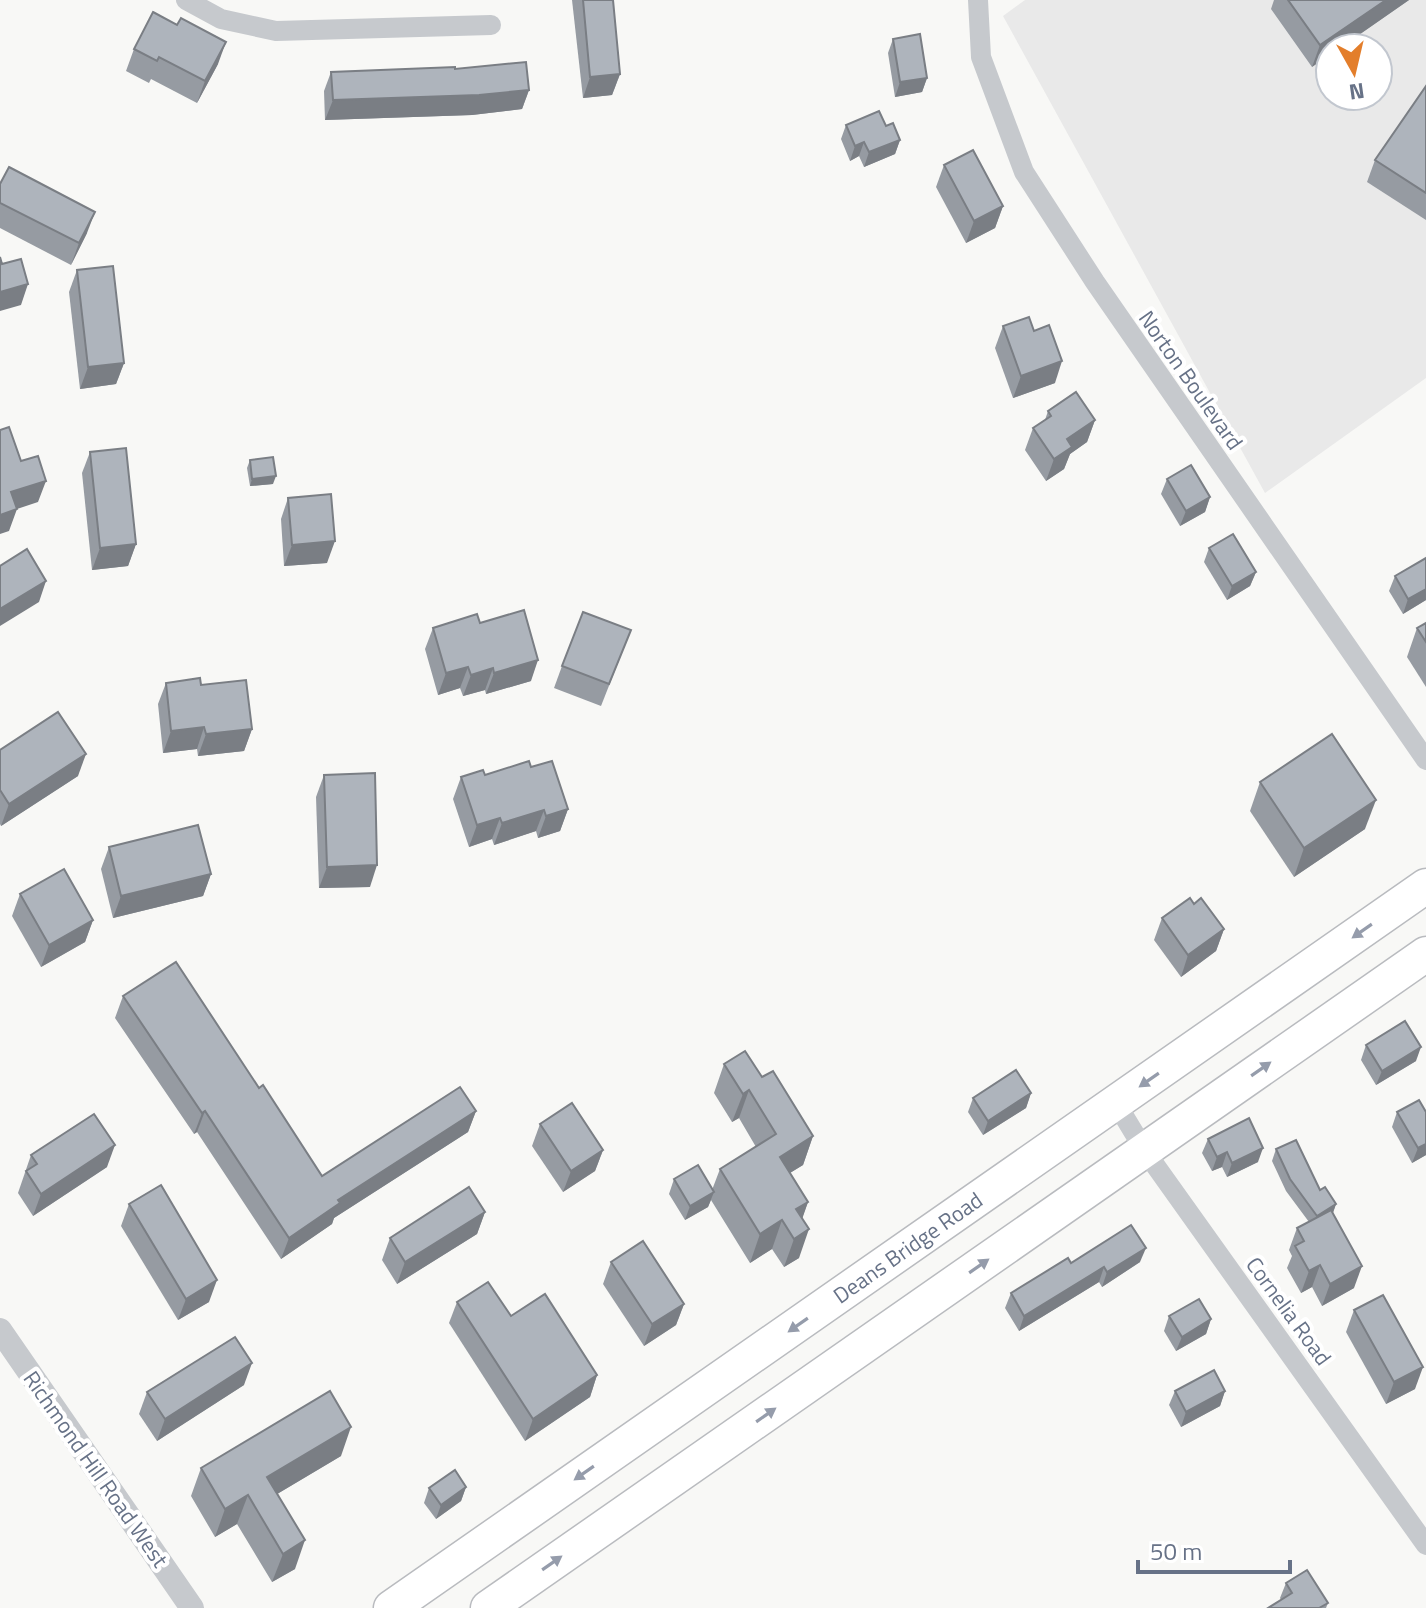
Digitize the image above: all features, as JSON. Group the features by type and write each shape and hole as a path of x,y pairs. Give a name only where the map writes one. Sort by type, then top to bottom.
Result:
{"highway":[{"name":"Deans Bridge Road","path":"391,1608 1426,886"},
{"path":"488,1608 1426,954"}],"street":[{"path":"186,0 221,19 276,31 491,25"},
{"name":"Norton Boulevard","path":"979,0 981,57 1024,172 1095,282 1426,760"},
{"name":"Cornelia Road","path":"1116,1103 1145,1151 1426,1545"},
{"name":"Richmond Hill Road West","path":"0,1330 192,1608"}],"shaded area":[{"path":"1025,0 1426,0 1426,378 1265,493 1003,16"}],"building":[{"path":"583,0 613,0 620,74 590,77"},
{"path":"1288,0 1386,0 1339,32 1314,32 1314,37"},
{"path":"153,12 177,25 181,18 226,42 205,81 159,57 157,61 134,49"},
{"path":"920,34 927,78 900,82 893,39"},
{"path":"526,62 529,90 479,95 333,100 331,72 455,69"},
{"path":"1426,86 1426,193 1375,160"},
{"path":"879,111 886,126 893,123 900,140 869,152 864,142 855,146 846,125"},
{"path":"973,150 1003,206 974,221 944,165"},
{"path":"9,167 95,212 79,243 0,203 0,184"},
{"path":"0,257 2,264 21,259 28,284 0,292"},
{"path":"113,266 124,363 88,367 77,270"},
{"path":"1029,317 1034,331 1049,325 1062,361 1021,376 1003,326"},
{"path":"1076,392 1095,420 1067,439 1072,447 1054,459 1033,428 1051,416 1048,411"},
{"path":"9,427 21,461 38,456 46,481 11,492 17,509 0,515 0,430"},
{"path":"126,448 136,544 100,548 90,452"},
{"path":"273,457 276,476 252,479 250,460"},
{"path":"1191,465 1210,497 1186,511 1167,479"},
{"path":"331,494 335,541 292,545 288,498"},
{"path":"1233,534 1256,572 1232,586 1209,548"},
{"path":"27,549 46,581 0,609 0,566"},
{"path":"1426,558 1426,589 1408,599 1395,576"},
{"path":"524,610 538,660 494,673 493,668 471,675 468,667 446,673 433,628 477,614 480,623"},
{"path":"583,612 631,630 609,684 562,666"},
{"path":"1426,623 1426,642 1417,628"},
{"path":"200,678 201,685 246,680 252,729 206,734 204,727 171,731 166,683"},
{"path":"58,712 86,754 9,804 0,790 0,750"},
{"path":"1332,734 1376,800 1304,848 1260,782"},
{"path":"529,761 531,767 552,761 568,809 546,816 544,810 502,823 500,818 477,825 461,777 483,770 485,775"},
{"path":"375,773 377,865 327,867 324,775"},
{"path":"198,825 211,874 121,896 109,847"},
{"path":"64,869 93,920 49,945 20,894"},
{"path":"1190,898 1194,904 1201,898 1224,929 1188,955 1162,918"},
{"path":"176,962 259,1088 263,1085 322,1176 460,1087 476,1111 338,1200 340,1203 289,1238 205,1111 202,1113 123,996"},
{"path":"1405,1021 1421,1047 1382,1071 1366,1045"},
{"path":"745,1051 762,1077 773,1071 813,1136 780,1157 808,1202 796,1209 809,1229 794,1239 782,1220 760,1234 720,1169 776,1134 749,1090 743,1094 724,1064"},
{"path":"1016,1070 1031,1093 988,1121 973,1098"},
{"path":"1419,1100 1426,1112 1426,1144 1418,1148 1397,1112"},
{"path":"572,1103 603,1150 571,1171 540,1124"},
{"path":"94,1114 115,1145 41,1194 26,1171 37,1164 31,1155"},
{"path":"1249,1118 1263,1148 1232,1163 1227,1152 1217,1157 1208,1139"},
{"path":"1296,1140 1320,1190 1325,1187 1336,1204 1317,1216 1290,1179 1276,1149"},
{"path":"698,1165 714,1192 690,1206 674,1179"},
{"path":"161,1185 217,1280 186,1299 129,1204"},
{"path":"469,1187 485,1212 405,1262 390,1238"},
{"path":"1331,1210 1362,1266 1330,1284 1320,1265 1309,1271 1295,1246 1304,1241 1297,1228"},
{"path":"1131,1225 1146,1248 1107,1272 1104,1267 1024,1316 1011,1293 1068,1258 1071,1263"},
{"path":"643,1241 684,1304 652,1324 611,1262"},
{"path":"488,1282 511,1316 545,1294 597,1375 533,1419 457,1302"},
{"path":"1383,1295 1423,1367 1394,1382 1354,1310"},
{"path":"1199,1299 1211,1319 1182,1337 1169,1316"},
{"path":"235,1337 252,1363 165,1419 147,1392"},
{"path":"1214,1370 1225,1391 1186,1412 1175,1391"},
{"path":"330,1391 351,1427 267,1477 305,1540 283,1554 248,1495 225,1509 201,1468"},
{"path":"455,1470 466,1487 441,1505 429,1488"},
{"path":"1307,1570 1328,1603 1319,1608 1268,1608 1292,1593 1286,1583"}]}
